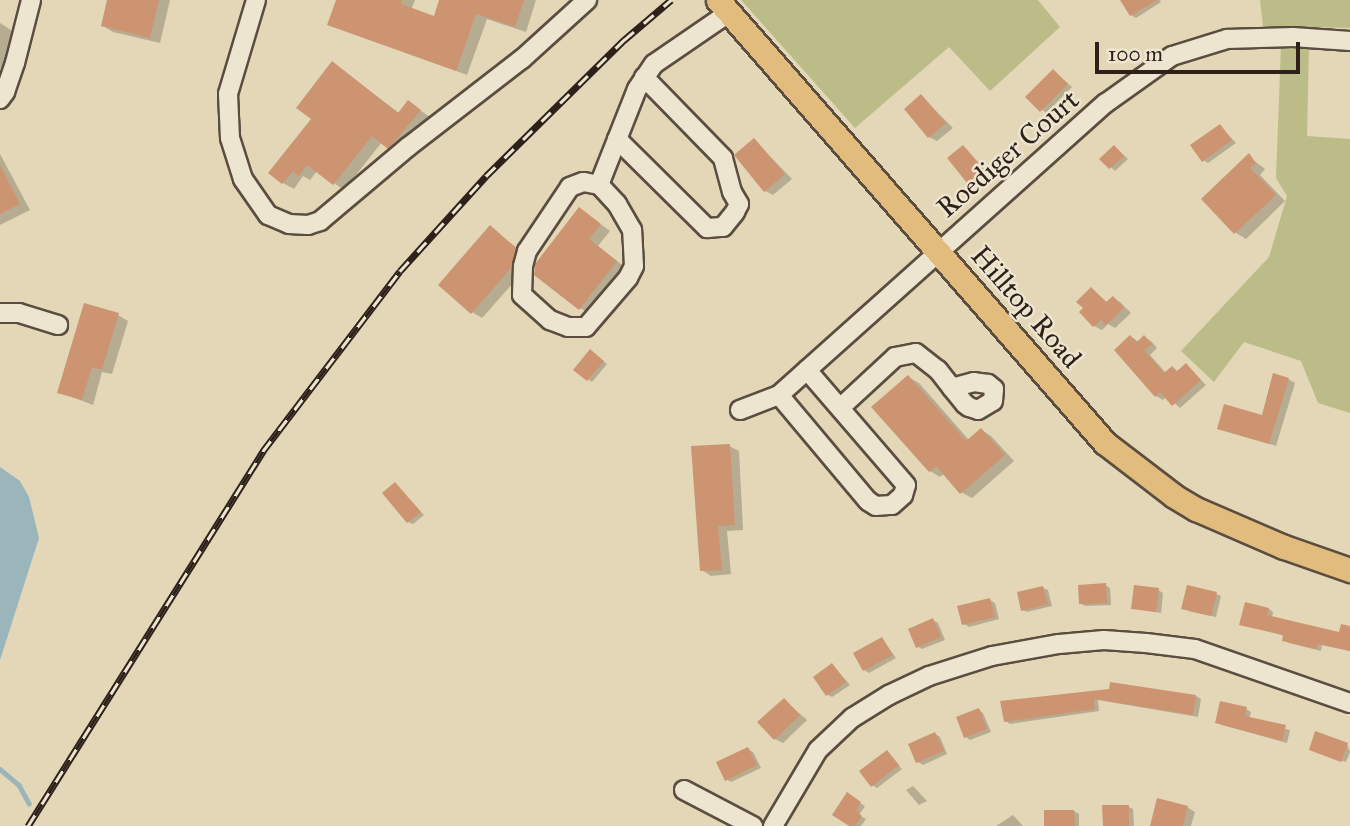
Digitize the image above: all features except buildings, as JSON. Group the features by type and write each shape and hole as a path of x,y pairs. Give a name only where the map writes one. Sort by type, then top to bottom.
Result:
{"main road":[{"name":"Hilltop Road","path":"724,6 1105,443 1174,496 1231,526 1350,570"}],"street":[{"path":"0,99 15,63 31,0"},
{"path":"256,0 228,93 230,138 243,179 268,215 289,224 308,225 320,220 408,146 522,59 587,0"},
{"path":"599,185 645,77 654,64 724,6"},
{"name":"Roediger Court","path":"779,395 1106,103 1172,56 1227,39 1293,37 1350,41"},
{"path":"617,139 707,228 723,227 735,212 739,204 732,192 723,158 645,77"},
{"path":"583,182 599,185 617,204 632,230 634,266 628,278 586,327 568,327 550,320 522,295 523,266 527,251 570,187 583,182"},
{"path":"0,313 19,313 58,325"},
{"path":"840,408 895,357 905,353 916,353 938,370 952,388"},
{"path":"740,410 779,395 868,501 876,506 892,505 903,495 906,485 807,370"},
{"path":"773,826 818,750 852,718 889,695 929,676 992,656 1059,644 1104,640 1195,649 1350,703"},
{"path":"684,790 753,826"}],"green space":[{"path":"741,0 1038,0 1060,27 990,91 949,47 855,128"},
{"path":"1260,0 1350,0 1350,28 1263,26"},
{"path":"1281,45 1309,46 1307,136 1350,139 1350,413 1318,403 1301,361 1244,342 1214,382 1181,351 1269,257 1287,196 1276,178"}],"water":[{"path":"0,467 20,481 29,497 39,538 0,660"}],"waterway":[{"path":"0,769 19,785 29,803"}],"railway":[{"path":"28,826 263,451 400,271 486,176 624,40 671,0"}]}
